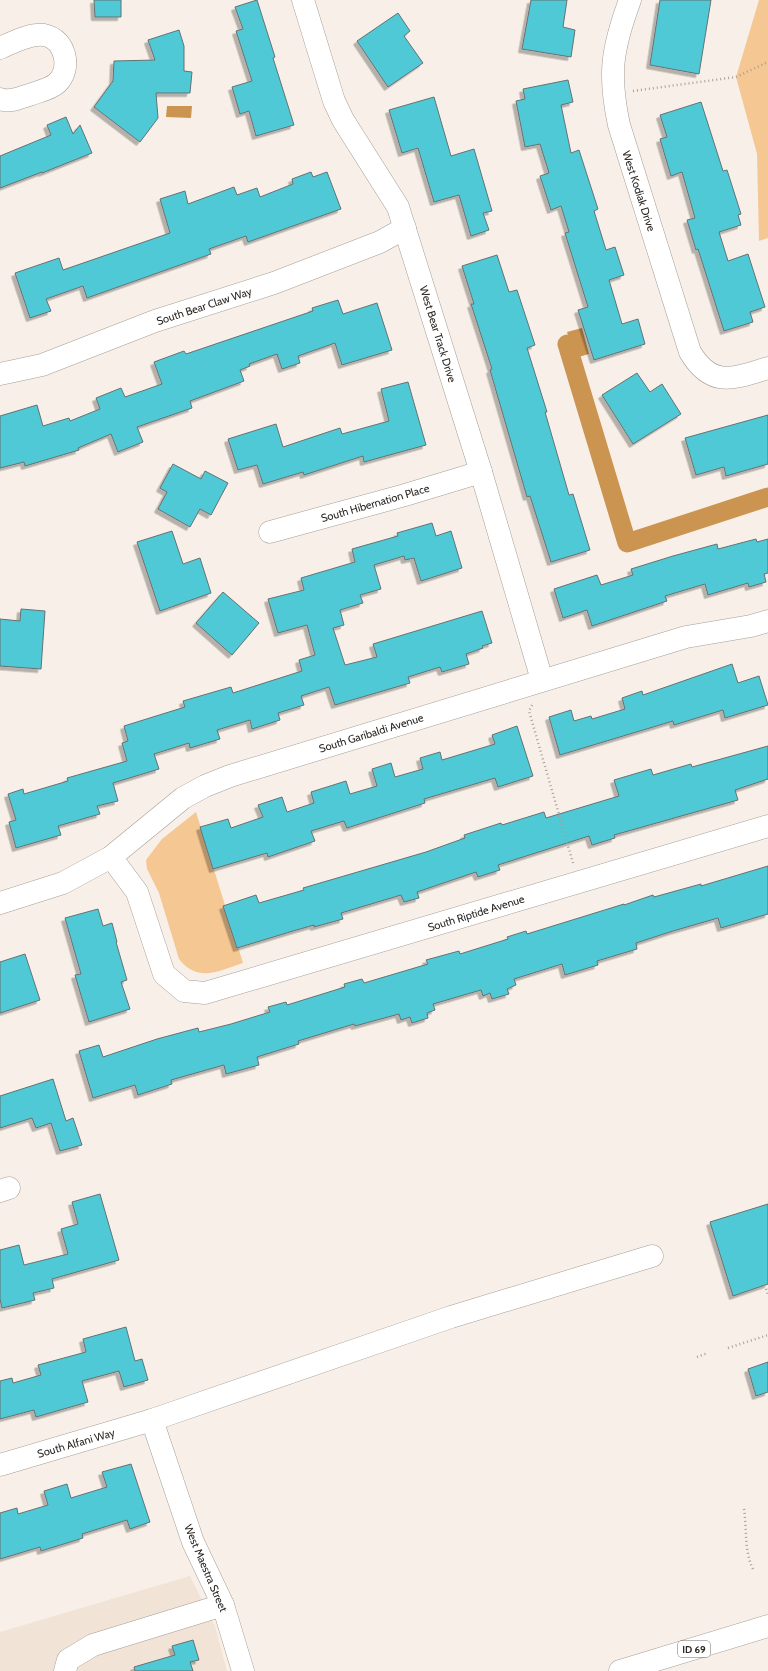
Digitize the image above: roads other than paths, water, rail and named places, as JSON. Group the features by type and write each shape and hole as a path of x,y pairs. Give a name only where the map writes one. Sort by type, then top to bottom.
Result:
{"street":[{"name":"West Bear Track Drive","path":"303,0 334,101 343,120 398,207 481,472 542,680"},
{"name":"West Kodiak Drive","path":"630,0 621,24 614,52 612,75 618,125 690,352 698,365 709,374 721,378 736,378 768,368"},
{"path":"0,48 31,37 44,35 53,39 61,46 65,55 66,66 63,76 56,84 14,101 0,99"},
{"name":"South Bear Claw Way","path":"0,374 42,365 155,322 274,283 380,242 405,228"},
{"name":"South Hibernation Place","path":"270,532 405,495 481,472"},
{"name":"South Garibaldi Avenue","path":"0,903 63,883 111,856 183,798 211,783 230,776 686,637 751,626 768,621"},
{"name":"South Riptide Avenue","path":"111,856 137,892 164,974 184,991 205,993 768,826"},
{"name":"South Alfani Way","path":"0,1465 152,1420 451,1317 652,1256"},
{"name":"West Maestra Street","path":"152,1420 193,1542 222,1605 243,1671"},
{"path":"65,1671 68,1660 93,1645 222,1605"},
{"name":"ID 69","path":"620,1671 768,1626"}],"waterway":[{"path":"567,344 627,543 768,497"}]}
